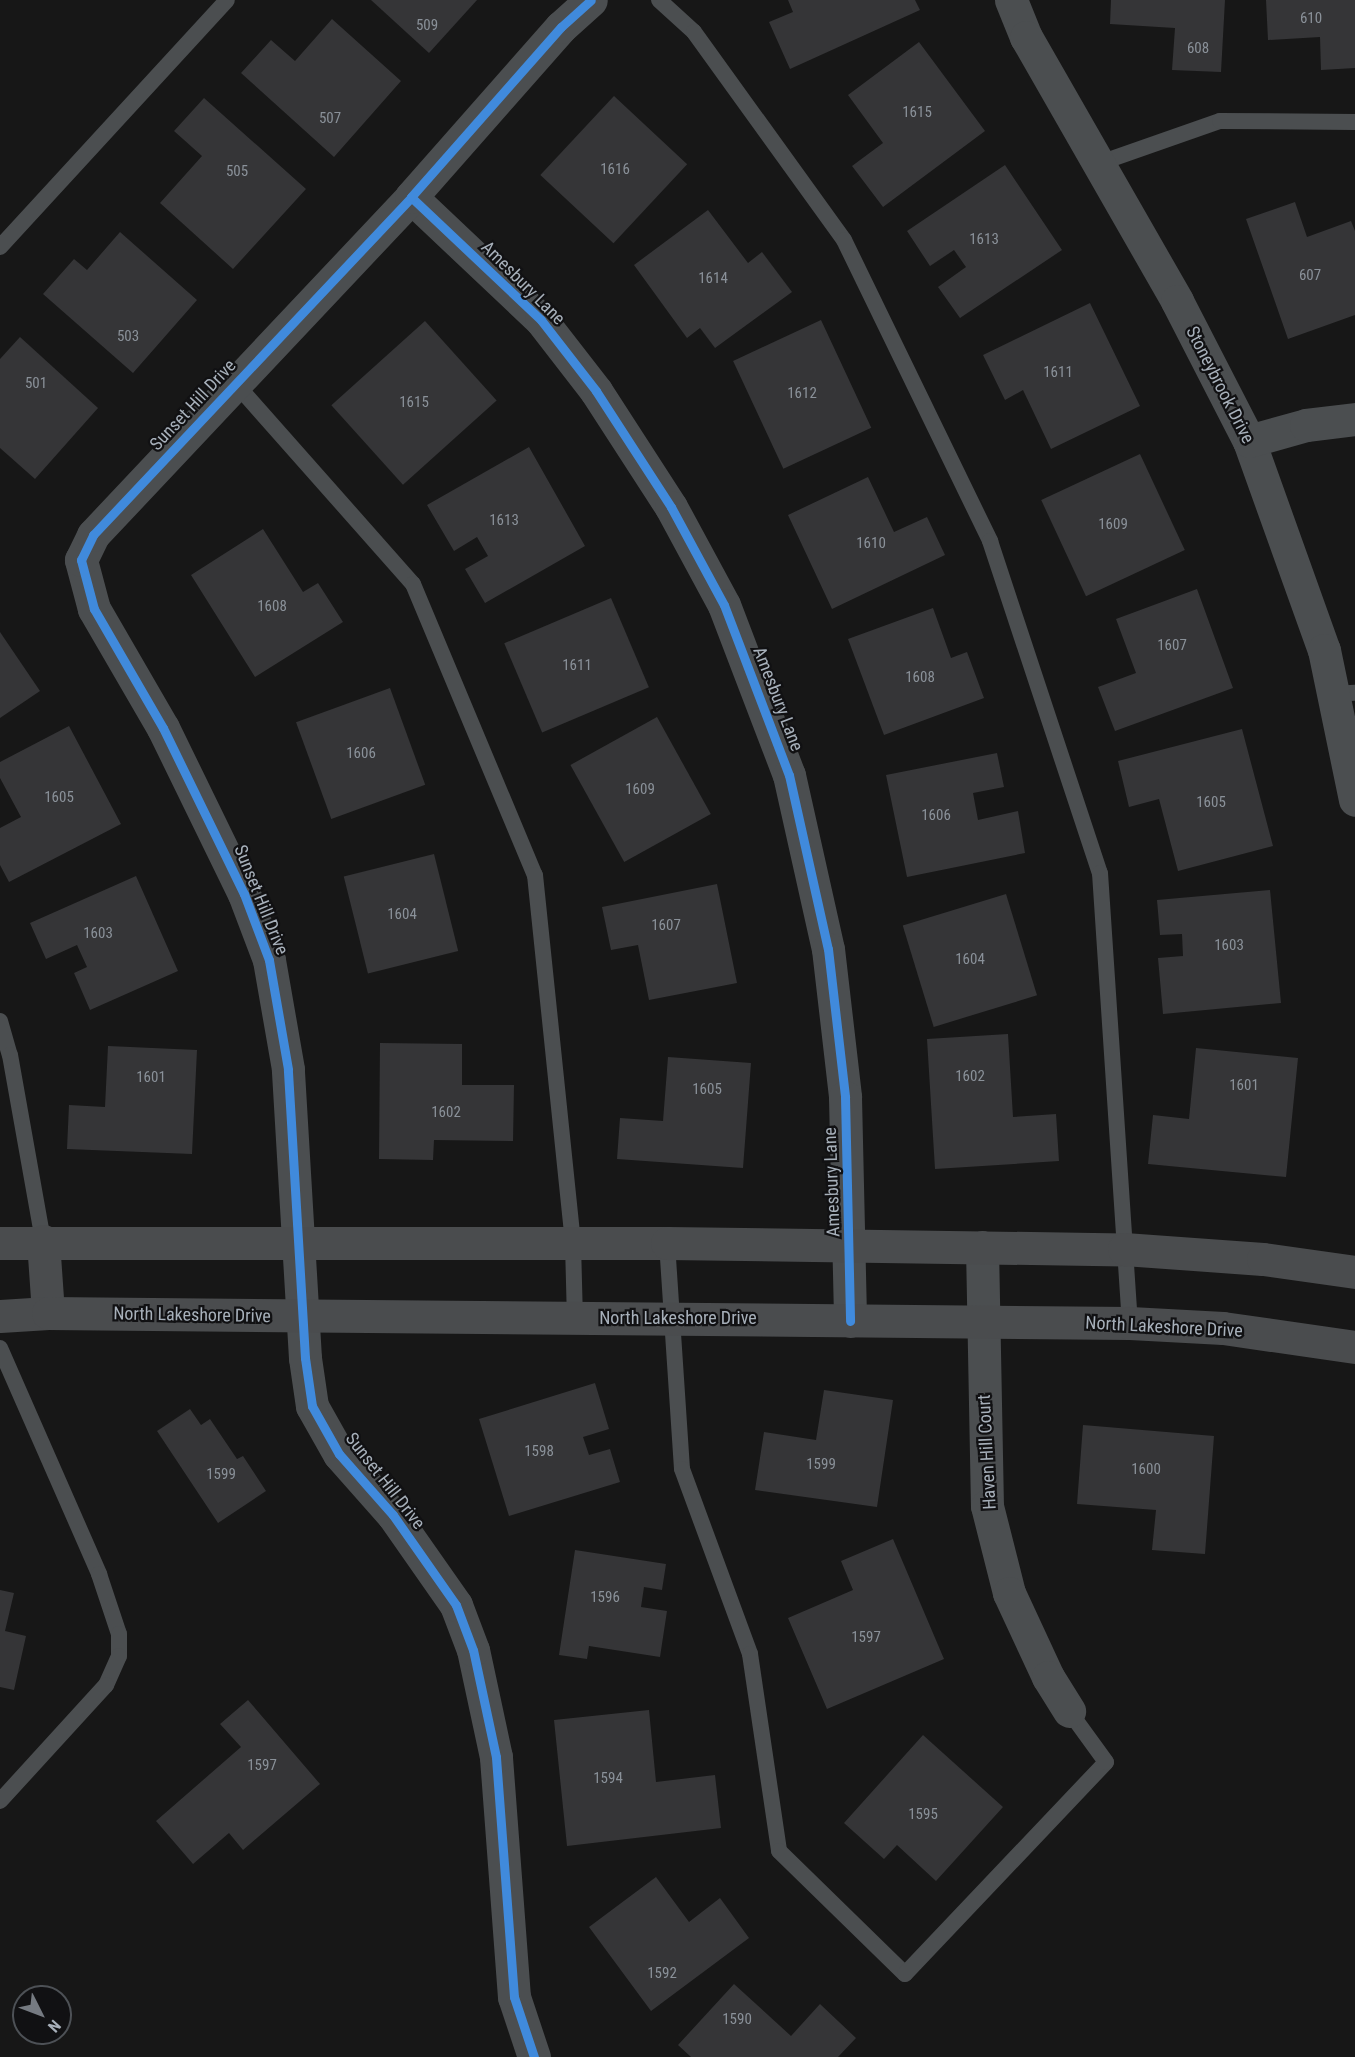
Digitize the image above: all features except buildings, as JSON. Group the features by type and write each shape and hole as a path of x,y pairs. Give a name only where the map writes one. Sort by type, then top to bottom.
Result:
{"main road":[{"path":"0,1243 42,1241 667,1243 1124,1249 1263,1259 1355,1272"},
{"path":"42,1241 48,1313"},
{"name":"North Lakeshore Drive","path":"0,1316 48,1313 1131,1323 1223,1328 1355,1347"}],"street":[{"name":"Sunset Hill Drive","path":"534,2057 514,1997 496,1757 473,1650 456,1605 393,1515 339,1454 312,1406 288,1069 269,960 244,894 163,728 94,609 81,560 93,535 411,197 561,27 591,0"},
{"name":"Stoneybrook Drive","path":"1011,0 1026,37 1097,164 1178,301 1249,441 1324,650 1344,693 1355,800"},
{"name":"Amesbury Lane","path":"411,197 541,320 596,392 671,507 724,605 789,775 828,949 845,1097 851,1246 850,1321"},
{"path":"1249,441 1306,425 1355,419"},
{"name":"Haven Hill Court","path":"982,1247 987,1506 1009,1593 1048,1677 1069,1711"}],"lane":[{"path":"0,247 227,0"},
{"path":"659,0 694,32 844,240 990,541 1100,873 1124,1249 1131,1323"},
{"path":"1097,164 1220,121 1355,122"},
{"path":"236,384 413,584 535,875 573,1244 575,1318"},
{"path":"0,1021 10,1055 42,1241"},
{"path":"667,1243 669,1317 682,1469 750,1654 779,1851 905,1974 1106,1762 1069,1711"},
{"path":"0,1348 99,1574 120,1634 119,1656 106,1685 0,1801"}],"cycle path":[{"path":"534,2057 514,1997 496,1757 473,1650 456,1605 393,1515 339,1454 312,1406 305,1358 288,1069 269,960 244,894 163,728 94,609 81,560 93,535 411,197 561,27 591,0"},
{"path":"411,197 541,320 596,391 671,507 724,605 789,775 828,949 845,1097 850,1321"}]}
